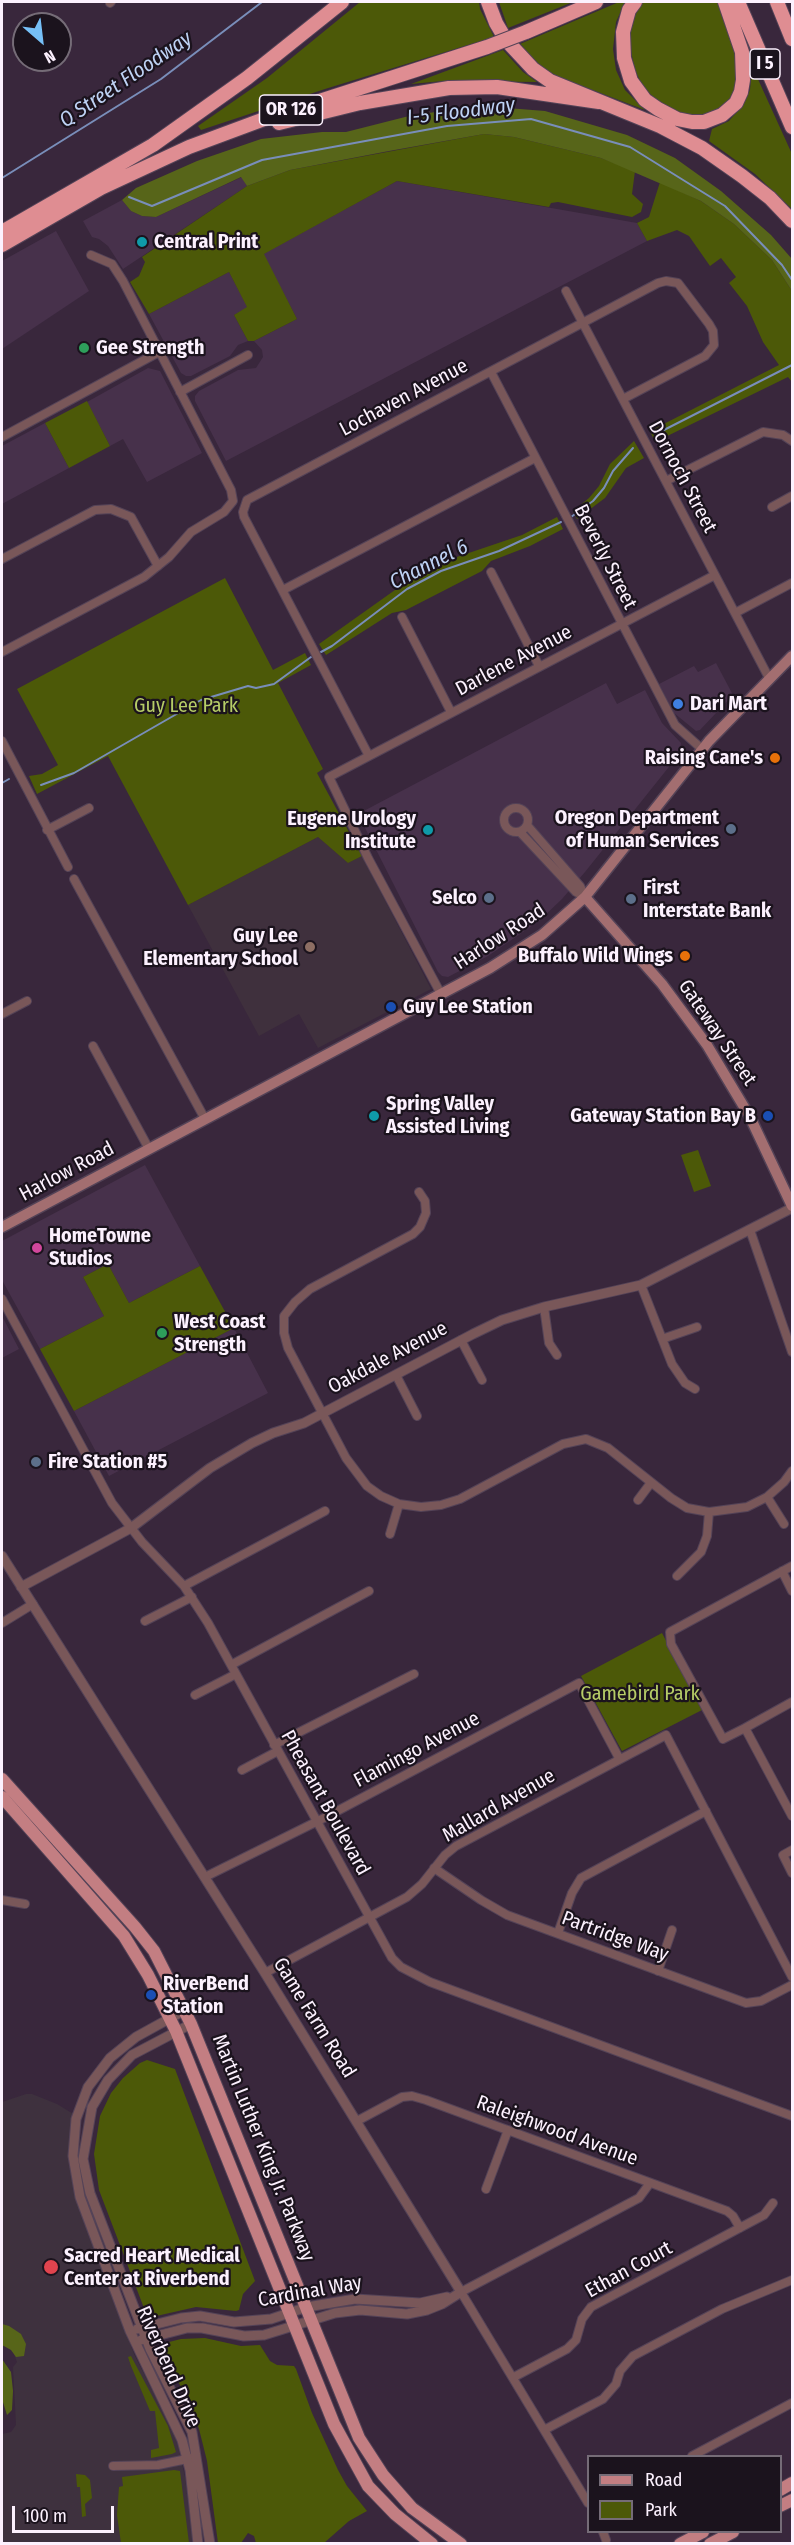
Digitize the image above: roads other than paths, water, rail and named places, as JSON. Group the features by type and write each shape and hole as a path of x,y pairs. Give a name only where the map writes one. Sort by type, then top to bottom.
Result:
{"highway":[{"name":"OR 126","path":"2,232 153,145 221,98 342,2"},
{"path":"488,2 506,40 533,69 550,81 660,126 702,148 756,187 792,221"},
{"name":"OR 126","path":"2,245 101,188 189,147 267,118 487,47 596,2"},
{"path":"635,2 626,20 622,45 631,81 645,100 658,110 677,119 704,122 722,115 736,103 741,92 742,52 725,2"},
{"name":"I 5","path":"738,2 792,127"},
{"name":"I 5","path":"777,2 792,39"},
{"path":"189,147 360,103 449,88 497,87 599,102"}],"main road":[{"name":"Harlow Road","path":"2,1227 441,994 528,945 556,924 585,897 702,749 792,656"},
{"name":"Gateway Street","path":"585,897 662,984 707,1045 750,1117 792,1207"},
{"name":"Martin Luther King Jr. Parkway","path":"2,1779 154,1951 191,2024 359,2438 383,2475 412,2508 461,2544"},
{"name":"Martin Luther King Jr. Parkway","path":"2,1797 124,1936 148,1975 176,2031 334,2424 369,2486 395,2514 432,2544"},
{"path":"680,2544 701,2533"},
{"path":"710,2544 731,2533"}],"street":[{"path":"2,652 144,577 191,532 224,512 233,501 231,490 116,268 104,259 91,255"},
{"name":"Lochaven Avenue","path":"283,590 244,517 244,506 252,496 658,283 672,281 682,287 713,331 714,345 705,356 622,399"},
{"name":"Dornoch Street","path":"566,291 769,678"},
{"path":"2,437 159,352"},
{"path":"180,392 248,355"},
{"name":"Beverly Street","path":"491,372 675,725 702,749"},
{"path":"666,481 763,432 783,435 792,441"},
{"path":"369,756 283,590 535,458"},
{"path":"772,507 792,496"},
{"path":"2,559 95,510 111,509 130,517 158,566"},
{"path":"491,572 539,666"},
{"name":"Darlene Avenue","path":"441,994 368,858 329,777 715,575"},
{"path":"735,613 792,583"},
{"path":"402,617 451,712"},
{"path":"2,741 68,867"},
{"path":"517,807 525,811 528,816 527,825 520,832 510,831 503,819 507,810 517,807"},
{"path":"47,830 89,808"},
{"name":"Gateway Street","path":"527,825 580,886 585,897"},
{"name":"Gateway Street","path":"520,832 576,892 585,897"},
{"path":"74,879 205,1119"},
{"path":"2,1014 27,1001"},
{"path":"93,1046 149,1149"},
{"path":"419,1192 425,1202 426,1213 420,1227 413,1234 310,1288 295,1302 284,1317 284,1333 288,1348 355,1472 367,1486 381,1496 399,1504 421,1508 441,1505 460,1499 563,1444 586,1439 608,1448 650,1484 687,1508 709,1512 747,1507 767,1497 792,1471"},
{"name":"Oakdale Avenue","path":"21,1587 131,1528 210,1468 244,1448 273,1433 304,1423 502,1320 544,1307 641,1285 792,1207"},
{"path":"750,1230 792,1352"},
{"path":"641,1285 672,1364 685,1383 695,1389"},
{"name":"Pheasant Boulevard","path":"2,1299 112,1503 192,1597 392,1958 415,1976 792,2116"},
{"path":"544,1307 549,1342 557,1355"},
{"path":"662,1340 697,1327"},
{"path":"461,1341 482,1380"},
{"path":"396,1375 417,1416"},
{"path":"638,1500 650,1484"},
{"path":"767,1497 784,1524"},
{"path":"390,1534 399,1504"},
{"path":"184,1586 325,1511"},
{"path":"677,1576 701,1552 707,1536 709,1512"},
{"name":"Game Farm Road","path":"2,1556 357,2121 546,2429 587,2501"},
{"path":"792,1566 670,1632 670,1644 723,1739 792,1702"},
{"path":"782,1571 792,1591"},
{"path":"231,1665 369,1592"},
{"path":"145,1621 192,1597"},
{"path":"2,1623 33,1604"},
{"path":"195,1695 236,1674"},
{"path":"243,1770 276,1748 414,1674"},
{"name":"Flamingo Avenue","path":"205,1877 579,1683 619,1758"},
{"path":"745,1728 792,1816"},
{"name":"Mallard Avenue","path":"265,1973 407,1897 422,1884 456,1846 666,1735 706,1811"},
{"path":"558,1933 572,1893 581,1878 706,1811 792,1977"},
{"path":"792,1850 783,1855 792,1873"},
{"name":"Partridge Way","path":"434,1868 507,1915 746,2003 760,2001 792,1986"},
{"path":"2,1900 25,1904"},
{"path":"658,1971 672,1930"},
{"name":"Riverbend Drive","path":"185,2010 136,2037 110,2058 88,2088 76,2119 73,2156 80,2197 134,2342 171,2413 187,2459 198,2544"},
{"name":"Riverbend Drive","path":"191,2024 132,2055 108,2080 92,2107 83,2159 90,2193 146,2338 192,2432 210,2544"},
{"name":"Raleighwood Avenue","path":"357,2121 402,2097 412,2096 727,2211 734,2216 740,2229"},
{"path":"486,2189 508,2130"},
{"name":"Cardinal Way","path":"134,2342 188,2328 201,2328 244,2336 264,2335 335,2313 360,2310 407,2314 417,2312 442,2304 639,2198 650,2183"},
{"name":"Ethan Court","path":"514,2377 567,2349 576,2340 582,2319 591,2307 765,2215 773,2203"},
{"path":"546,2429 603,2398 611,2391 626,2362 633,2356 722,2309 792,2280"},
{"name":"Cardinal Way","path":"130,2331 181,2318 200,2316 234,2322 271,2319 307,2307 355,2299 420,2303 461,2292"},
{"path":"696,2455 792,2403"},
{"path":"113,2466 158,2465 197,2457"}],"waterway":[{"name":"Q Street Floodway","path":"2,178 161,79 262,2"},
{"name":"I-5 Floodway","path":"129,197 152,206 262,160 447,126 531,119 630,147 725,206 782,265 792,280"},
{"name":"Channel 6","path":"656,434 792,365"},
{"name":"Channel 6","path":"571,517 593,501 604,488 613,471 633,448"},
{"name":"Channel 6","path":"321,652 407,589 441,571 499,551 561,522"},
{"name":"Channel 6","path":"41,785 74,773 201,700 248,686 256,688 274,684 311,657"},
{"name":"Channel 6","path":"2,783 9,779"}],"place":[{"name":"Central Print","path":"142,242"},
{"name":"Gee Strength","path":"84,348"},
{"name":"Dari Mart","path":"678,704"},
{"name":"Raising Cane's","path":"775,758"},
{"name":"Oregon Department of Human Services","path":"731,829"},
{"name":"Eugene Urology Institute","path":"428,830"},
{"name":"Selco","path":"489,898"},
{"name":"First Interstate Bank","path":"631,899"},
{"name":"Guy Lee Elementary School","path":"310,947"},
{"name":"Buffalo Wild Wings","path":"685,956"},
{"name":"Guy Lee Station","path":"391,1007"},
{"name":"Spring Valley Assisted Living","path":"374,1116"},
{"name":"Gateway Station Bay B","path":"768,1116"},
{"name":"HomeTowne Studios","path":"37,1248"},
{"name":"West Coast Strength","path":"162,1333"},
{"name":"Fire Station #5","path":"36,1462"},
{"name":"RiverBend Station","path":"151,1995"},
{"name":"Sacred Heart Medical Center at Riverbend","path":"51,2267"}],"park label":[{"name":"Guy Lee Park","path":"186,706"},
{"name":"Gamebird Park","path":"640,1694"}]}
